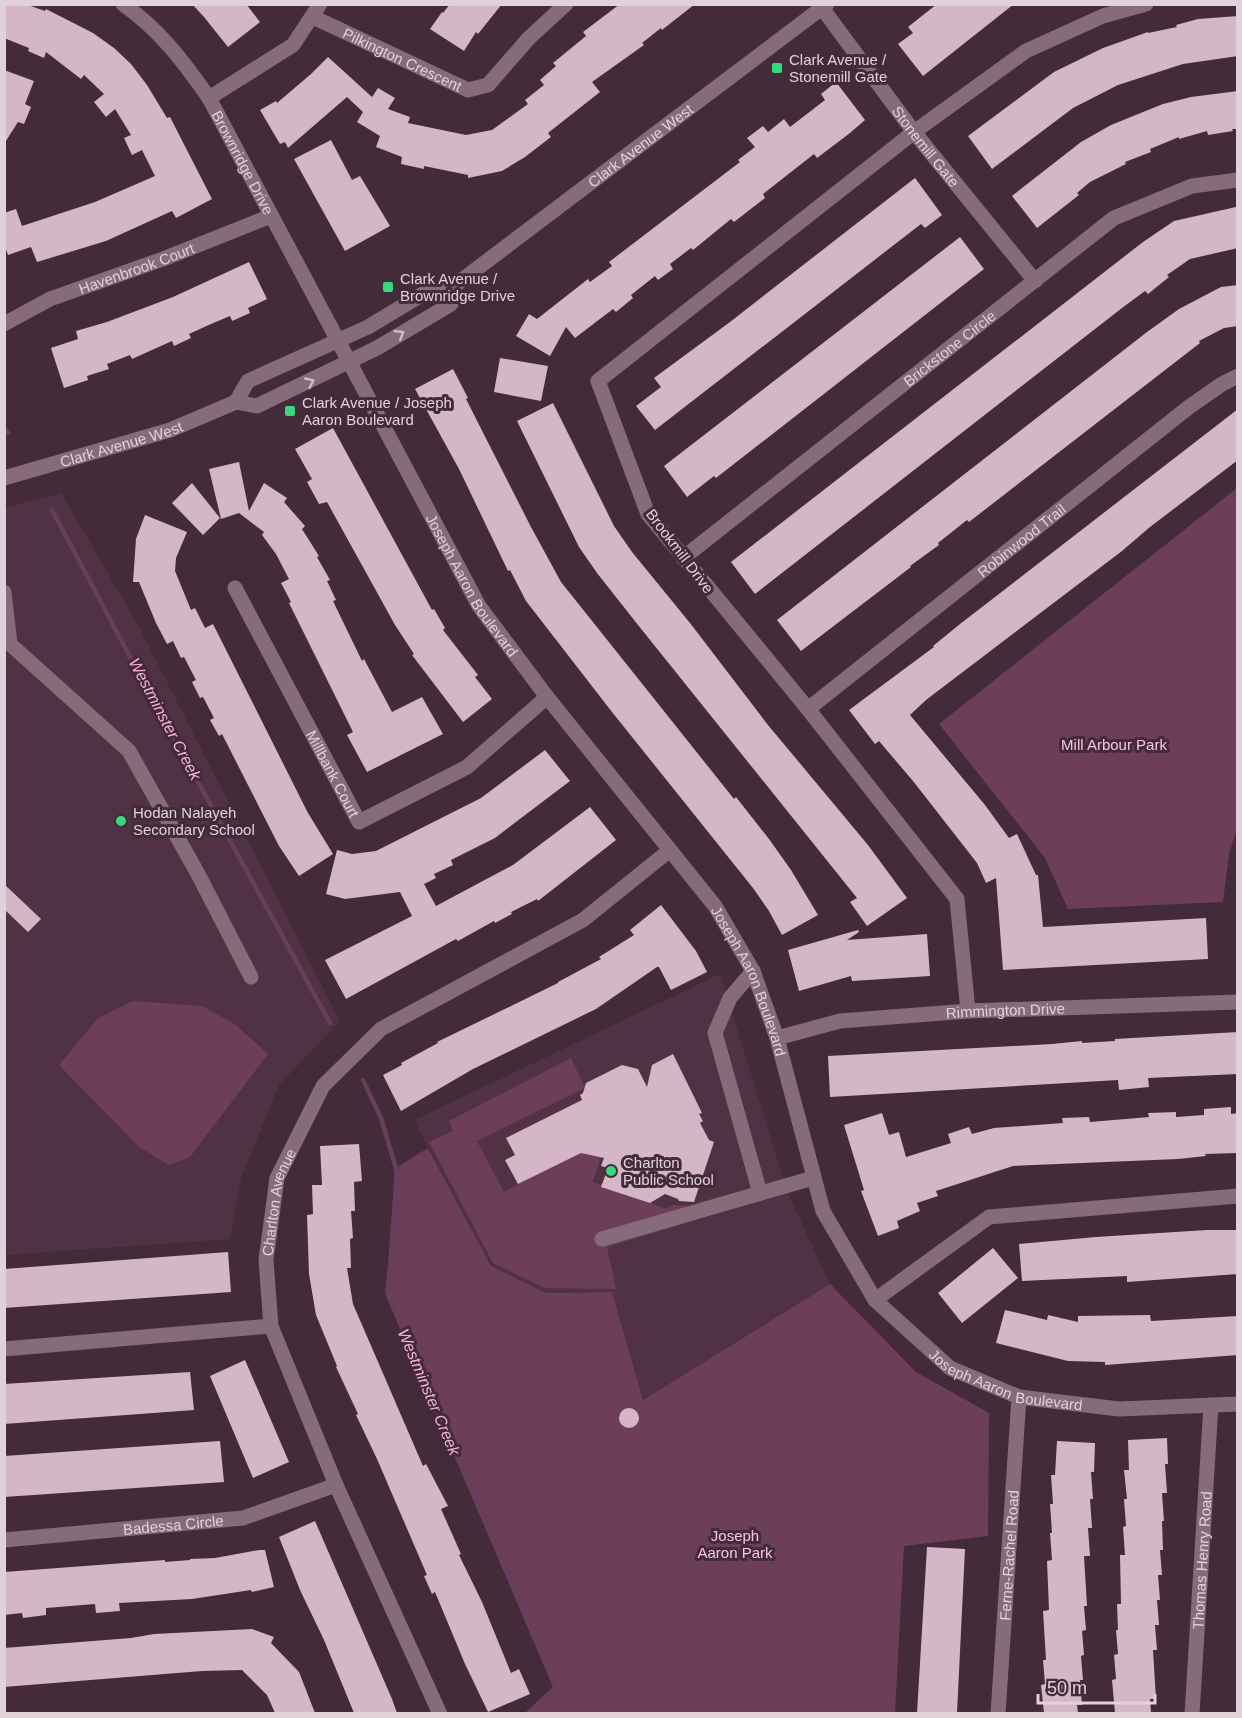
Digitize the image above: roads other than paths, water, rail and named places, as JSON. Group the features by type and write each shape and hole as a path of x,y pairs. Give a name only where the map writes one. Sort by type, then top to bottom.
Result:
{"street":[{"name":"Brownridge Drive","path":"123,4 146,20 182,59 210,98 349,363"},
{"name":"Pilkington Crescent","path":"317,11 468,90 489,85 529,38 566,4"},
{"path":"914,132 1026,51 1102,16 1146,4"},
{"name":"Stonemill Gate","path":"822,6 914,132 1035,281"},
{"name":"Clark Avenue West","path":"236,402 248,381 374,324 433,288 454,286 822,6"},
{"path":"210,98 293,45 317,11"},
{"name":"Brookmill Drive","path":"914,132 598,381 648,514 808,709 957,899 968,1011"},
{"name":"Brickstone Circle","path":"683,558 1114,218 1192,186 1238,180"},
{"name":"Havenbrook Court","path":"4,324 50,299 163,259 270,216"},
{"name":"Clark Avenue West","path":"4,478 170,430 236,402 257,406 349,363 451,304 454,286"},
{"name":"Joseph Aaron Boulevard","path":"349,363 479,606 547,697 715,906 753,971 777,1038 813,1178 824,1211 875,1299 950,1368 1018,1397 1119,1409 1238,1404"},
{"name":"Robinwood Trail","path":"808,709 1189,406 1238,376"},
{"name":"Millbank Court","path":"235,588 359,822 467,767 547,697"},
{"path":"4,592 9,644 129,751 198,874 251,977"},
{"name":"Charlton Avenue","path":"440,1713 336,1485 271,1326 266,1260 277,1178 323,1086 381,1029 583,920 670,850"},
{"path":"753,971 730,998 715,1033 760,1193"},
{"name":"Rimmington Drive","path":"777,1038 840,1021 968,1011 1238,1002"},
{"path":"602,1239 813,1178"},
{"path":"875,1299 989,1216 1238,1196"},
{"path":"4,1349 271,1326"},
{"name":"Ferne-Rachel Road","path":"998,1713 1018,1397"},
{"name":"Thomas Henry Road","path":"1192,1713 1211,1405"},
{"name":"Badessa Circle","path":"4,1540 243,1518 336,1485"}],"waterway":[{"name":"Westminster Creek","path":"4,428 8,433"},
{"name":"Westminster Creek","path":"52,510 330,1023"},
{"name":"Westminster Creek","path":"363,1080 381,1118 397,1172 388,1295 558,1693"}],"place":[{"name":"Clark Avenue / Stonemill Gate","path":"777,68"},
{"name":"Clark Avenue / Brownridge Drive","path":"388,287"},
{"name":"Clark Avenue / Joseph Aaron Boulevard","path":"290,411"},
{"name":"Hodan Nalayeh Secondary School","path":"121,821"},
{"name":"Charlton Public School","path":"611,1171"}],"park label":[{"name":"Mill Arbour Park","path":"1114,744"},
{"name":"Joseph Aaron Park","path":"735,1544"}]}
